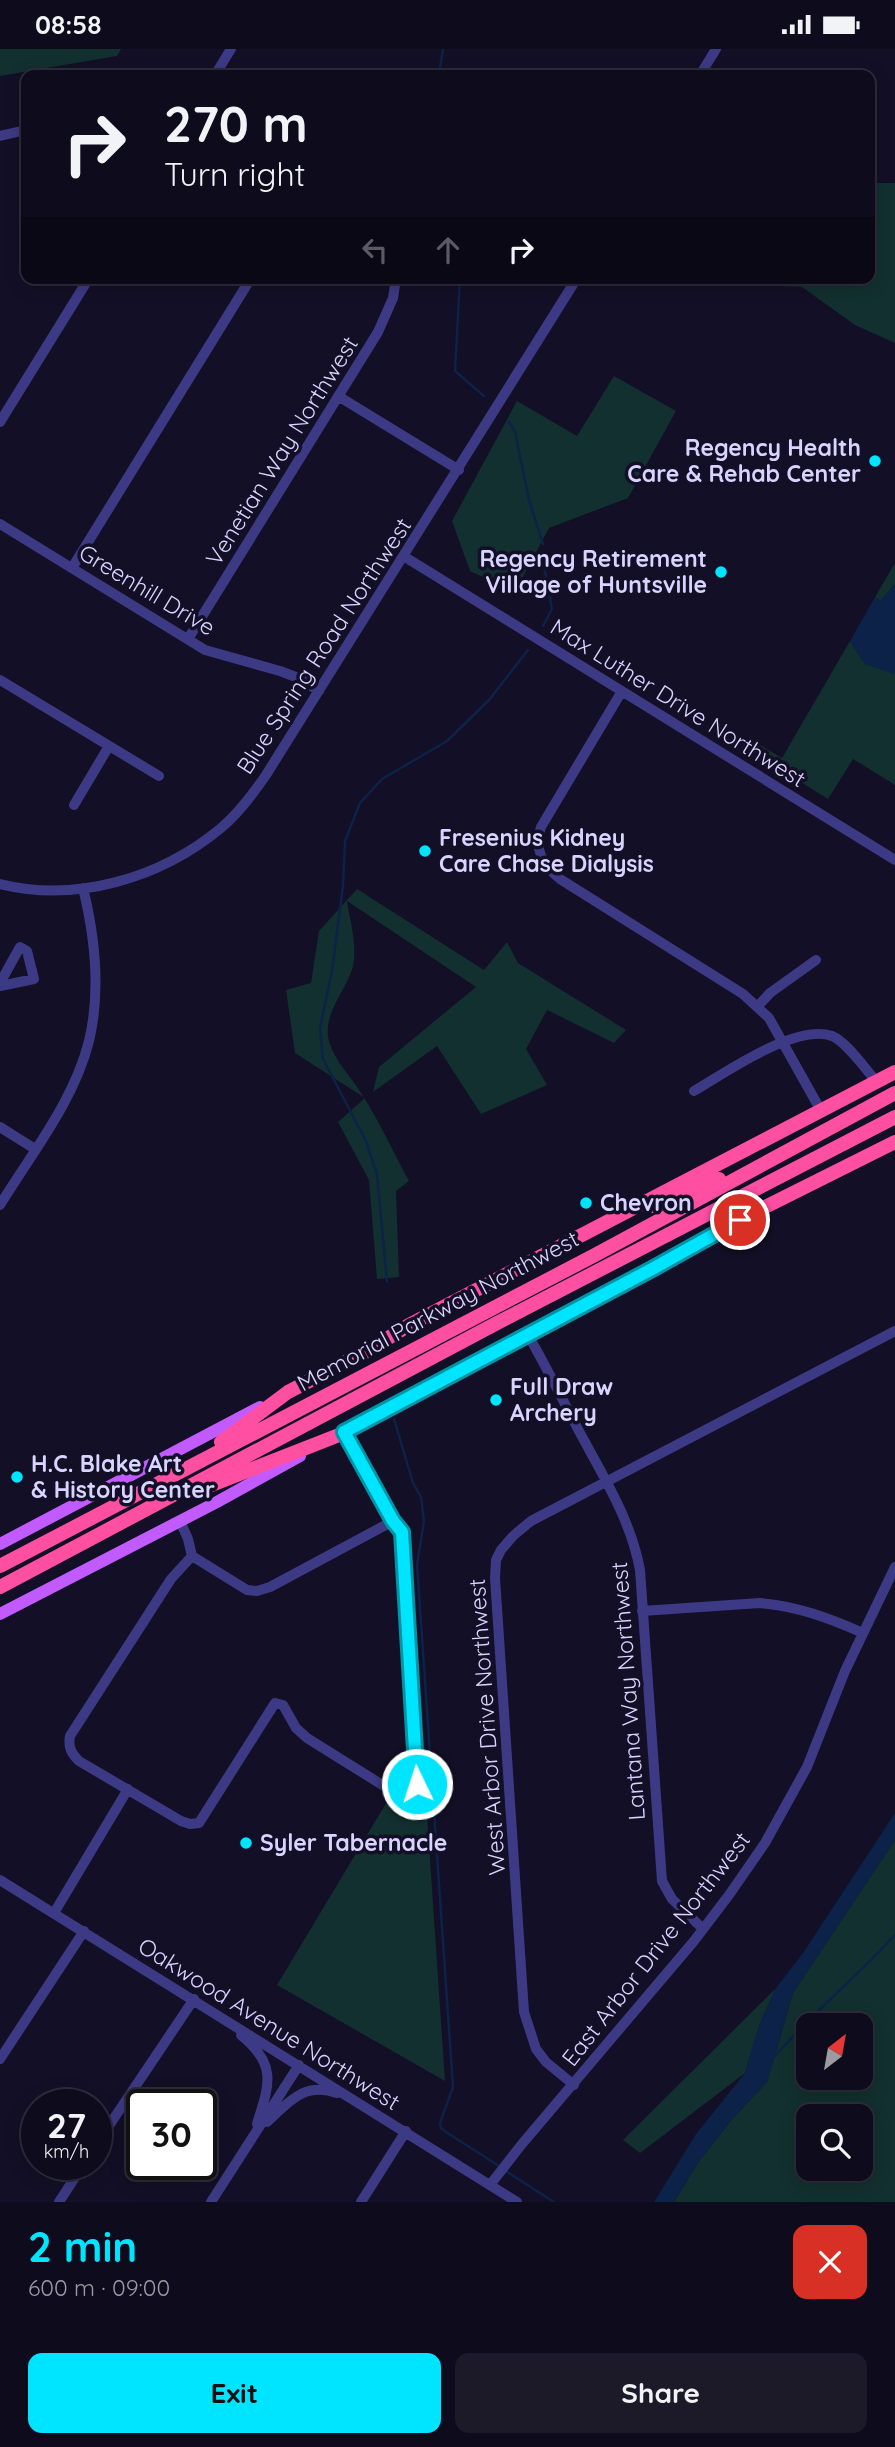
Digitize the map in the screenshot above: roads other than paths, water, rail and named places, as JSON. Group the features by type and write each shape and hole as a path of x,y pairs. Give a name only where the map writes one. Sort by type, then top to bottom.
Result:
{"highway":[{"path":"143,1492 243,1427 288,1392 369,1350 409,1325 895,1072"},
{"name":"Memorial Parkway Northwest","path":"0,1566 895,1093"},
{"name":"Memorial Parkway Northwest","path":"0,1587 511,1315 895,1117"},
{"path":"140,1513 341,1433 652,1269 723,1228 895,1142"},
{"path":"618,1217 646,1209 729,1175 754,1169"}],"main road":[{"path":"0,1544 288,1392"},
{"path":"0,1614 180,1521 341,1433"}],"street":[{"path":"218,70 231,49"},
{"path":"703,70 716,49"},
{"path":"0,136 21,131"},
{"path":"0,422 85,284"},
{"path":"72,568 247,284"},
{"name":"Venetian Way Northwest","path":"188,639 388,313 395,284"},
{"name":"Blue Spring Road Northwest","path":"0,884 22,890 63,890 118,883 137,877 180,855 221,828 250,797 319,691 573,284"},
{"path":"338,396 459,470"},
{"name":"Greenhill Drive","path":"0,524 205,650 290,675 319,691"},
{"name":"Max Luther Drive Northwest","path":"405,557 895,860"},
{"path":"0,680 159,776"},
{"path":"622,691 541,827 537,837 541,858 546,868 560,879 758,1006 769,1018 820,1109"},
{"path":"74,805 109,746"},
{"path":"0,1205 75,1080 89,1040 94,1003 95,956 91,920 83,888"},
{"path":"758,1006 770,993 816,960"},
{"path":"694,1091 782,1041 824,1034 835,1037 877,1082"},
{"path":"0,1127 36,1149"},
{"name":"West Arbor Drive Northwest","path":"574,2085 536,2049 524,2012 495,1578 496,1560 513,1536 531,1521 895,1331"},
{"name":"Lantana Way Northwest","path":"528,1335 606,1481 636,1545 662,1881 672,1899 703,1929"},
{"path":"192,1556 171,1579 70,1736 68,1744 72,1754 79,1761 181,1821 199,1823 275,1703 283,1705 296,1728 307,1738 400,1796 411,1795 417,1784 402,1532 341,1433"},
{"path":"180,1521 192,1556 247,1590 257,1591 270,1587 393,1521"},
{"name":"East Arbor Drive Northwest","path":"490,2185 703,1929 765,1843 807,1767 863,1633 895,1567"},
{"path":"642,1611 775,1604 804,1610 863,1633"},
{"path":"54,1913 128,1789"},
{"name":"Oakwood Avenue Northwest","path":"0,1880 517,2202"},
{"path":"0,2059 84,1931"},
{"path":"112,2121 194,1999"},
{"path":"214,2012 251,2043 262,2058 268,2074 268,2089 254,2135"},
{"path":"211,2202 299,2065"},
{"path":"254,2135 291,2099 305,2091 317,2088 355,2099"},
{"path":"361,2202 406,2131"},
{"path":"59,2202 73,2180"}],"water":[{"path":"895,584 894,674 865,664 850,641 875,597 881,601"},
{"path":"895,1813 895,1840 793,1993 767,2082 733,2118 697,2164 674,2202 654,2202 696,2134 745,2073 759,2026 776,1988 803,1953"}],"waterway":[{"path":"440,70 443,49"},
{"path":"460,284 455,371 484,396"},
{"path":"509,422 515,432 529,500 543,544"},
{"path":"543,626 552,609 544,566"},
{"path":"387,1282 377,1174 365,1139 323,1059 320,1028 332,971 343,886 345,841 360,803 382,779 447,741 489,700 528,650"},
{"path":"394,1419 413,1483 421,1497 424,1521 417,1565 453,2087 440,2123 446,2132 499,2166"},
{"path":"774,2057 895,1935"},
{"path":"504,2170 554,2202"}],"place":[{"name":"Regency Health Care & Rehab Center","path":"875,461"},
{"name":"Regency Retirement Village of Huntsville","path":"721,572"},
{"name":"Fresenius Kidney Care Chase Dialysis","path":"425,851"},
{"name":"Chevron","path":"586,1203"},
{"name":"Full Draw Archery","path":"496,1400"},
{"name":"H.C. Blake Art & History Center","path":"17,1477"},
{"name":"Syler Tabernacle","path":"246,1843"}]}
